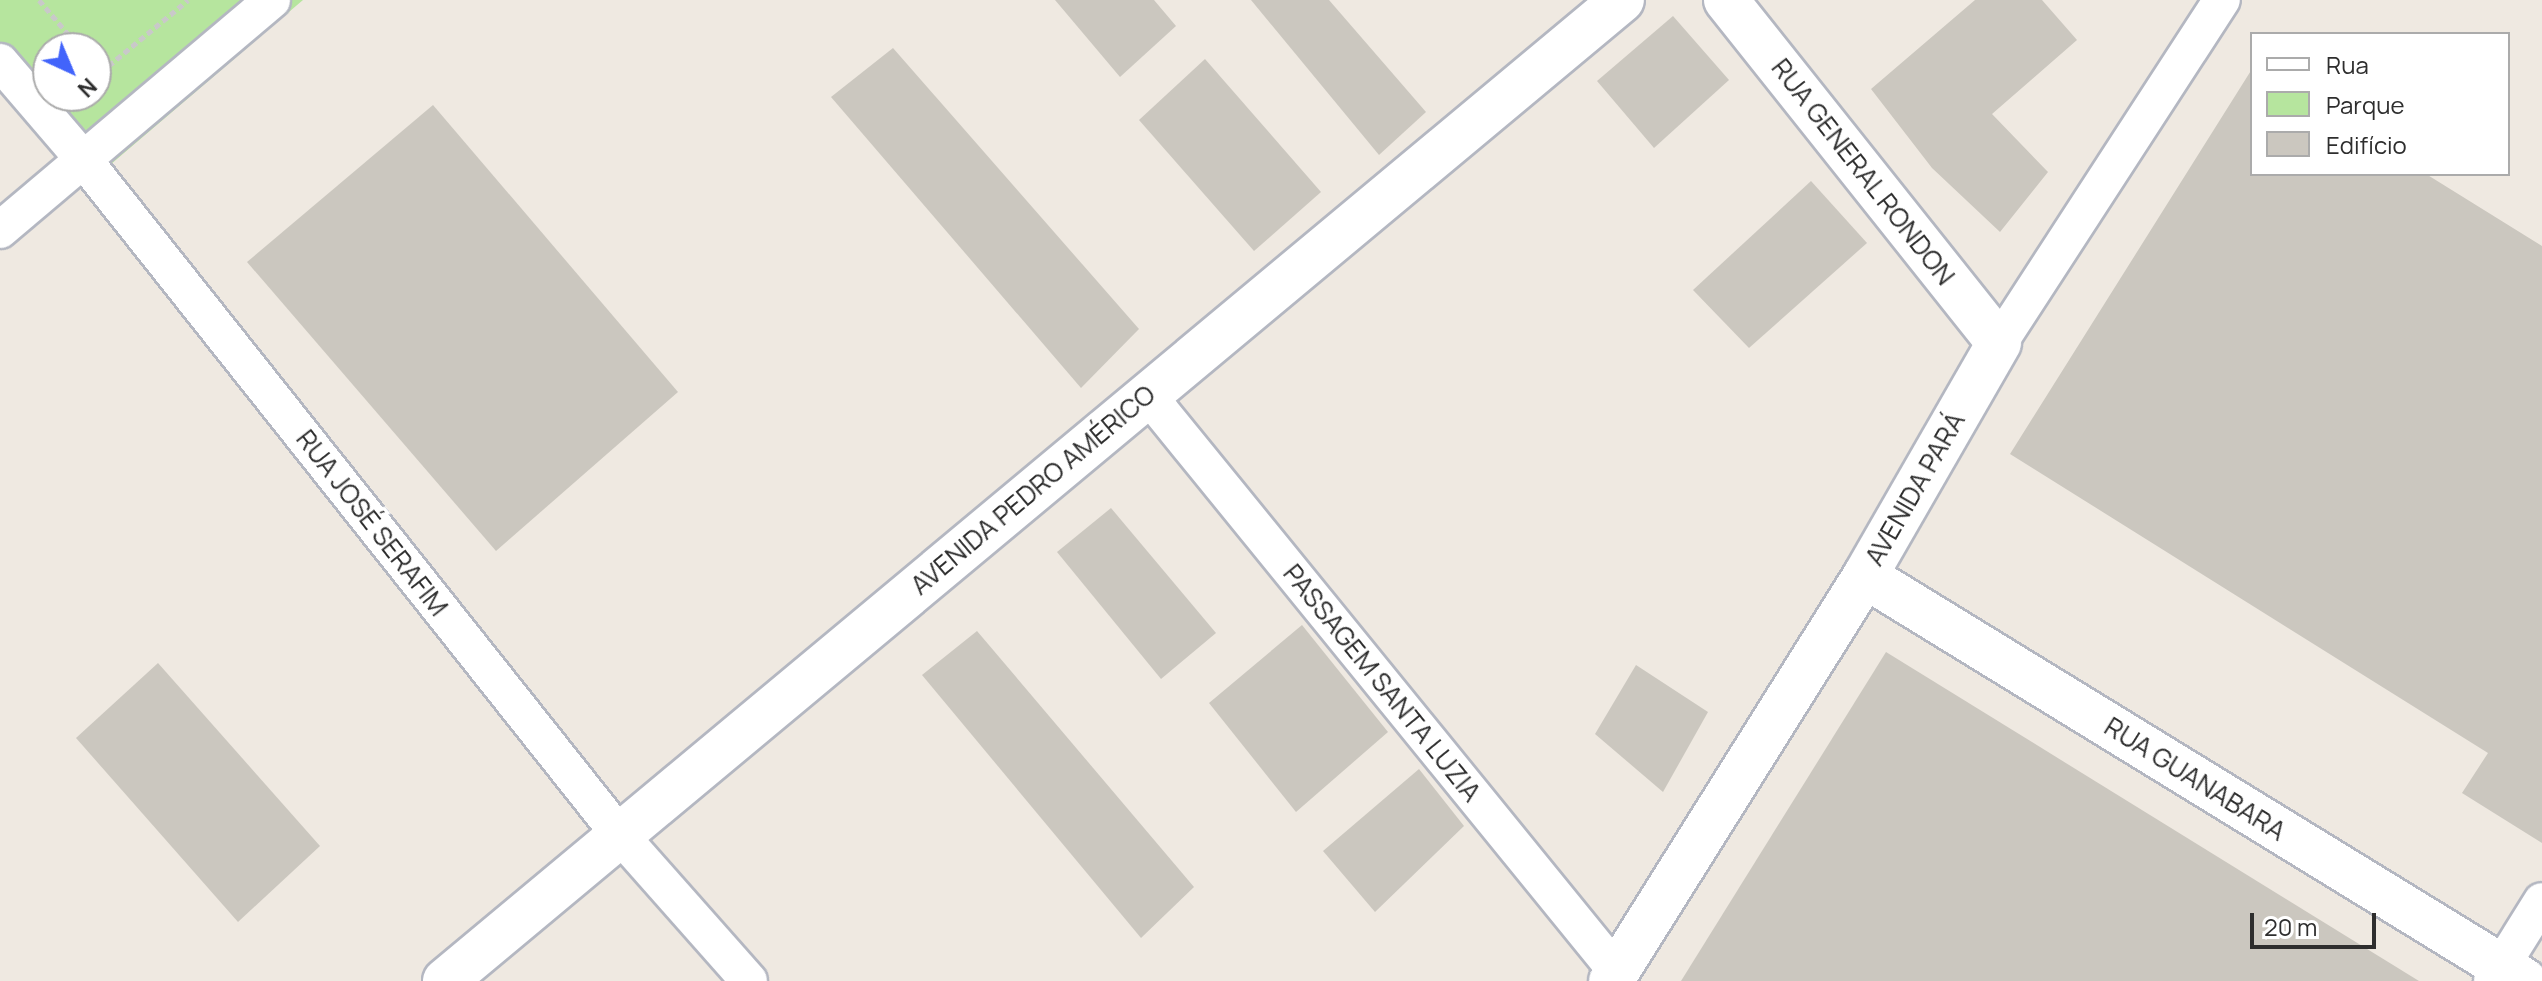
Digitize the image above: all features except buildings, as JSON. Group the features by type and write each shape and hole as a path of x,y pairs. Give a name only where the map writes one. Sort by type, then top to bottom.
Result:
{"street":[{"path":"0,230 272,0"},
{"name":"AVENIDA PEDRO AMÉRICO","path":"445,981 1622,0"},
{"name":"RUA GENERAL RONDON","path":"1726,0 1999,343"},
{"name":"AVENIDA PARÁ","path":"1614,976 1865,576 1999,343 2222,0"},
{"name":"RUA JOSÉ SERAFIM","path":"0,62 83,159 619,834 749,981"},
{"name":"PASSAGEM SANTA LUZIA","path":"1147,394 1614,976"},
{"name":"RUA GUANABARA","path":"1865,576 2506,976"},
{"path":"2506,976 2542,901"}],"path":[{"path":"39,0 66,32"},
{"path":"112,63 188,0"}],"green space":[{"path":"0,0 303,0 83,188 0,87"}]}
